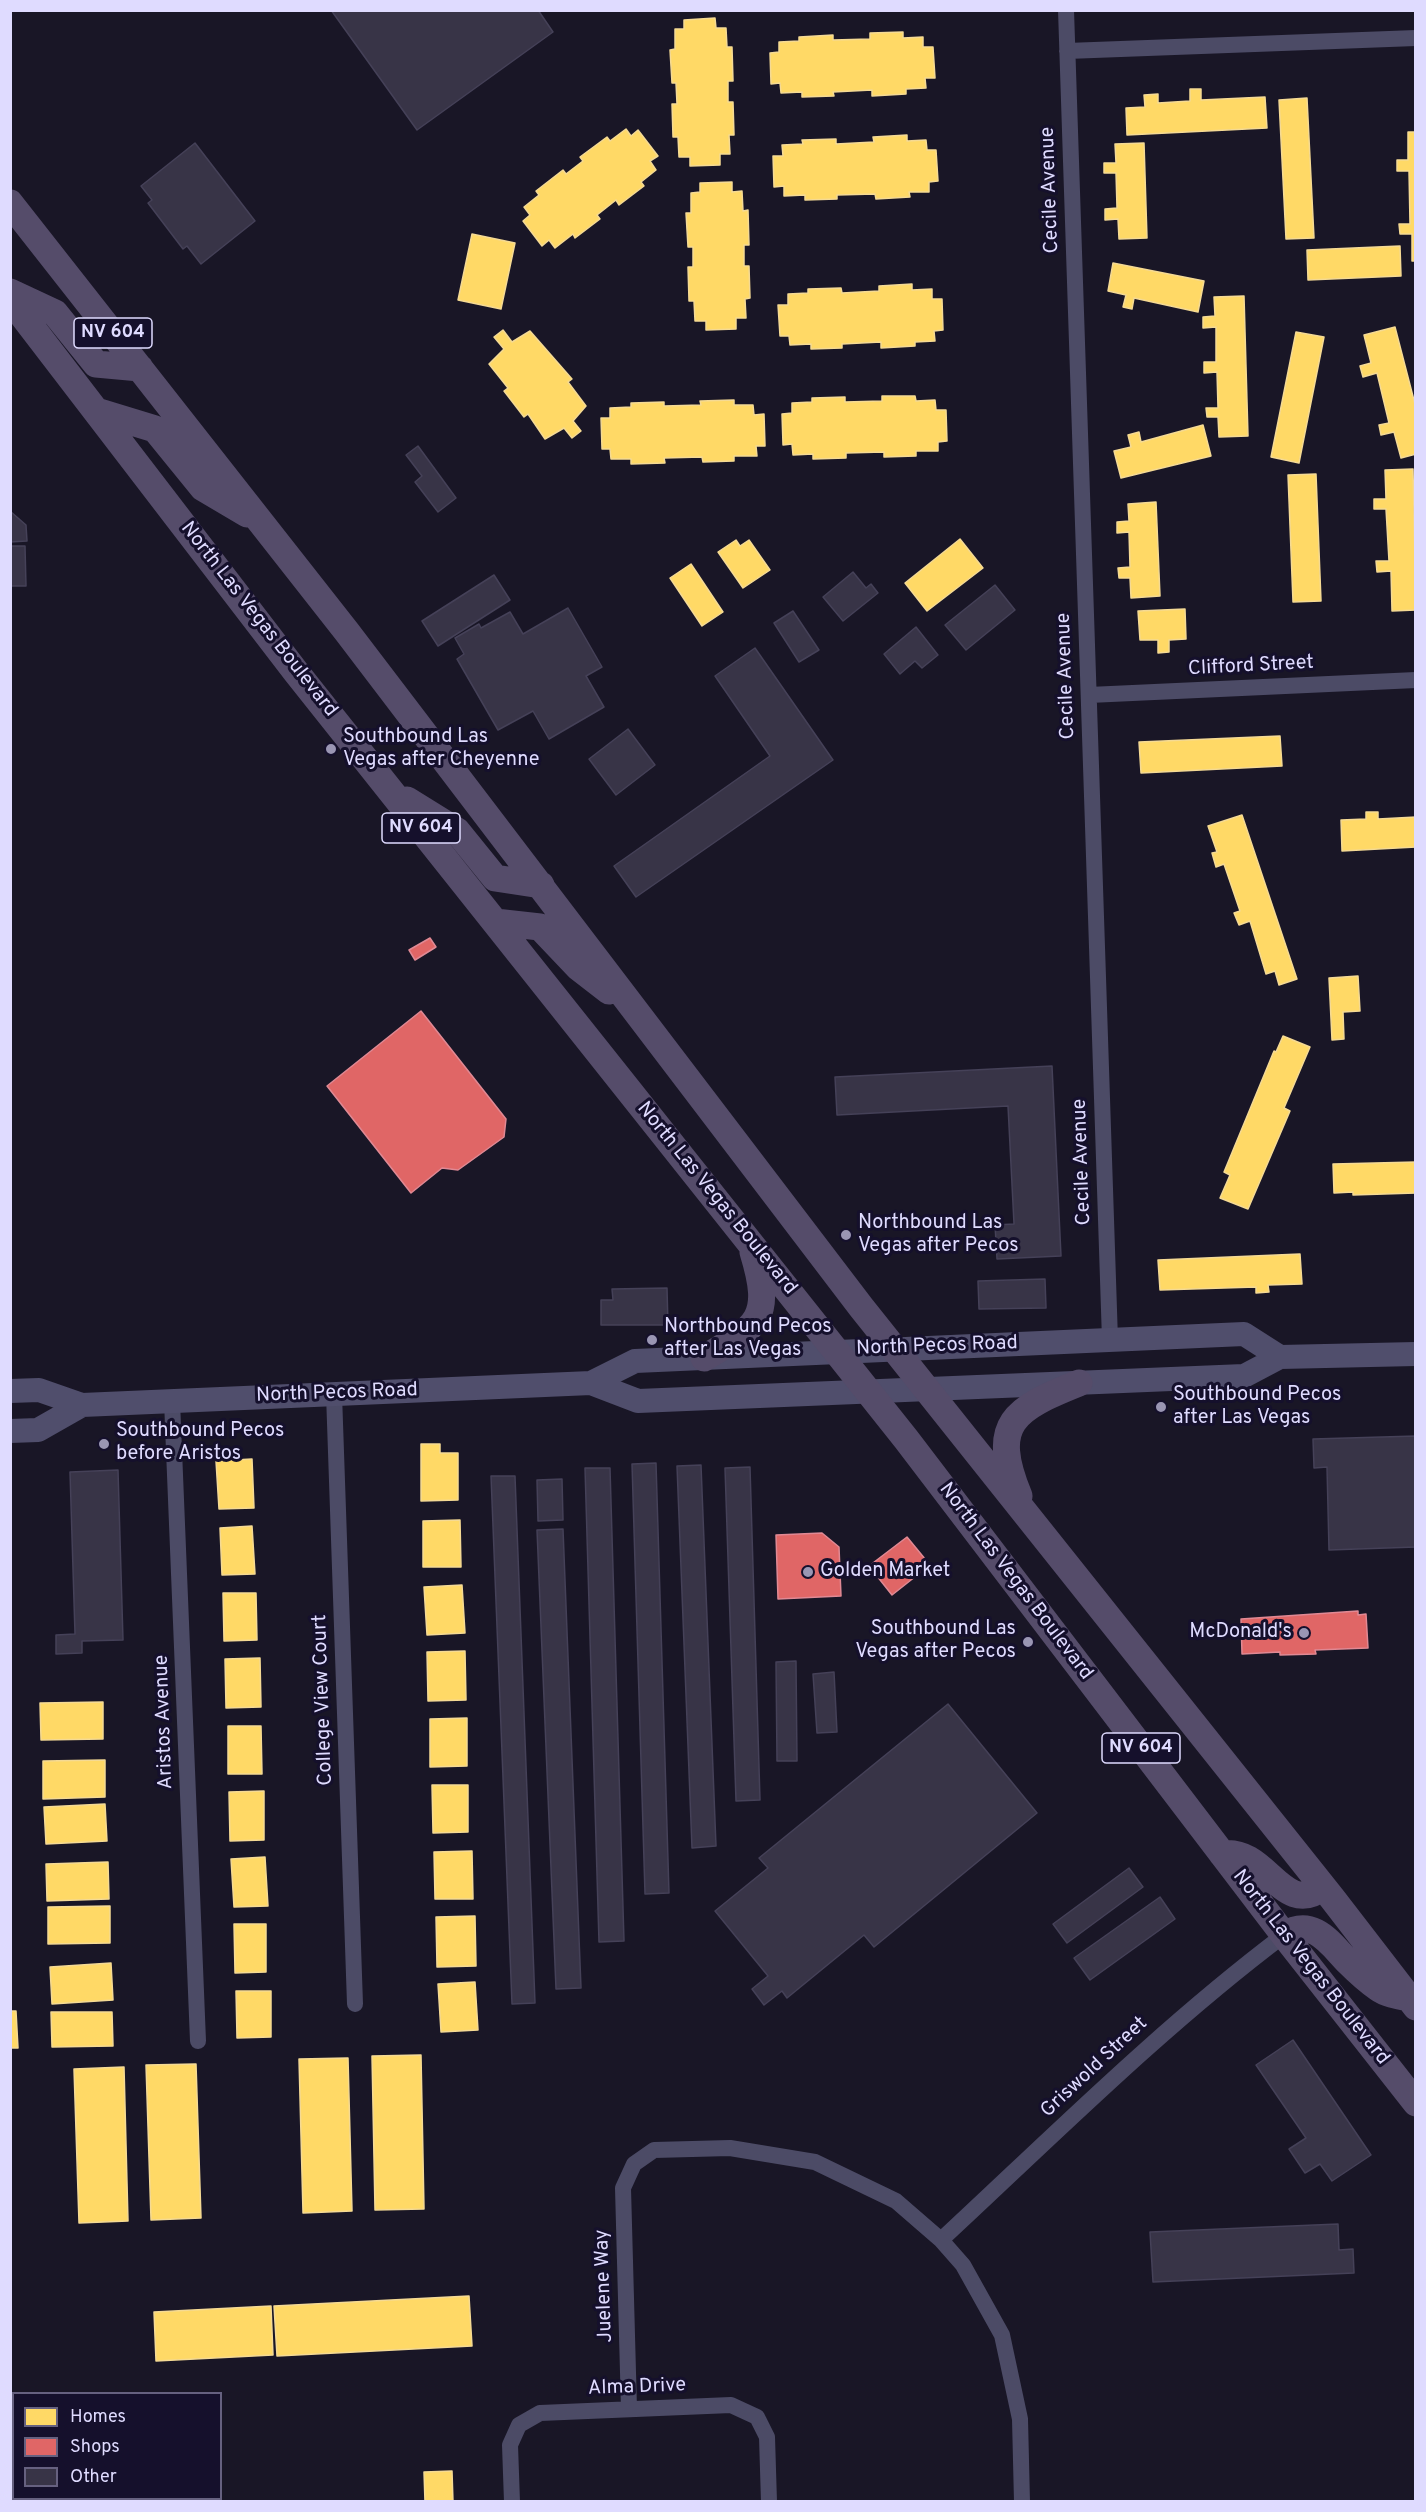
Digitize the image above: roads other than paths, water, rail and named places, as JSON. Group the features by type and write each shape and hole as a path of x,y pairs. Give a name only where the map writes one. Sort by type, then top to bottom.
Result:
{"main road":[{"name":"NV 604","path":"10,203 261,522 894,1349 956,1424 1027,1517 1412,2002"},
{"path":"10,292 55,313 96,364 140,368"},
{"name":"North Las Vegas Boulevard","path":"10,299 296,672 869,1392 1284,1935 1416,2103"},
{"path":"96,411 154,429 203,488 261,522"},
{"path":"391,790 457,831 495,878 540,885"},
{"path":"495,922 540,927 578,967 638,1014"},
{"path":"704,1358 747,1332 758,1315 762,1302 761,1281 749,1240"},
{"name":"North Pecos Road","path":"591,1383 635,1361 1244,1334 1280,1357"},
{"name":"North Pecos Road","path":"10,1391 39,1390 82,1406 591,1383 638,1401 1244,1376 1280,1357 1416,1354"},
{"path":"1027,1517 1013,1481 1007,1451 1007,1432 1014,1417 1032,1402 1079,1383"},
{"name":"North Pecos Road","path":"10,1431 38,1430 82,1406"},
{"path":"1222,1854 1234,1852 1254,1860 1290,1893 1309,1895 1323,1887"},
{"path":"1284,1935 1293,1930 1311,1930 1337,1948 1347,1961 1380,1990 1412,2002"}],"street":[{"name":"Cecile Avenue","path":"1066,10 1110,1340"},
{"path":"1067,51 1416,38"},
{"name":"Clifford Street","path":"1089,695 1416,680"},
{"name":"College View Court","path":"334,1394 356,2004"},
{"name":"Aristos Avenue","path":"172,1401 198,2041"},
{"name":"Griswold Street","path":"941,2240 1178,2021 1284,1935"},
{"name":"Juelene Way","path":"629,2409 623,2188 634,2164 654,2150 730,2148 815,2162 896,2201 941,2240"},
{"path":"941,2240 963,2265 1002,2335 1020,2419 1022,2502"},
{"name":"Alma Drive","path":"512,2502 510,2445 519,2425 540,2413 731,2405 757,2417 767,2437 769,2502"}],"place":[{"name":"Southbound Las Vegas after Cheyenne","path":"331,749"},
{"name":"Northbound Las Vegas after Pecos","path":"846,1235"},
{"name":"Northbound Pecos after Las Vegas","path":"652,1340"},
{"name":"Southbound Pecos after Las Vegas","path":"1161,1407"},
{"name":"Southbound Pecos before Aristos","path":"104,1444"},
{"name":"Golden Market","path":"808,1572"},
{"name":"McDonald's","path":"1304,1633"},
{"name":"Southbound Las Vegas after Pecos","path":"1028,1642"}]}
